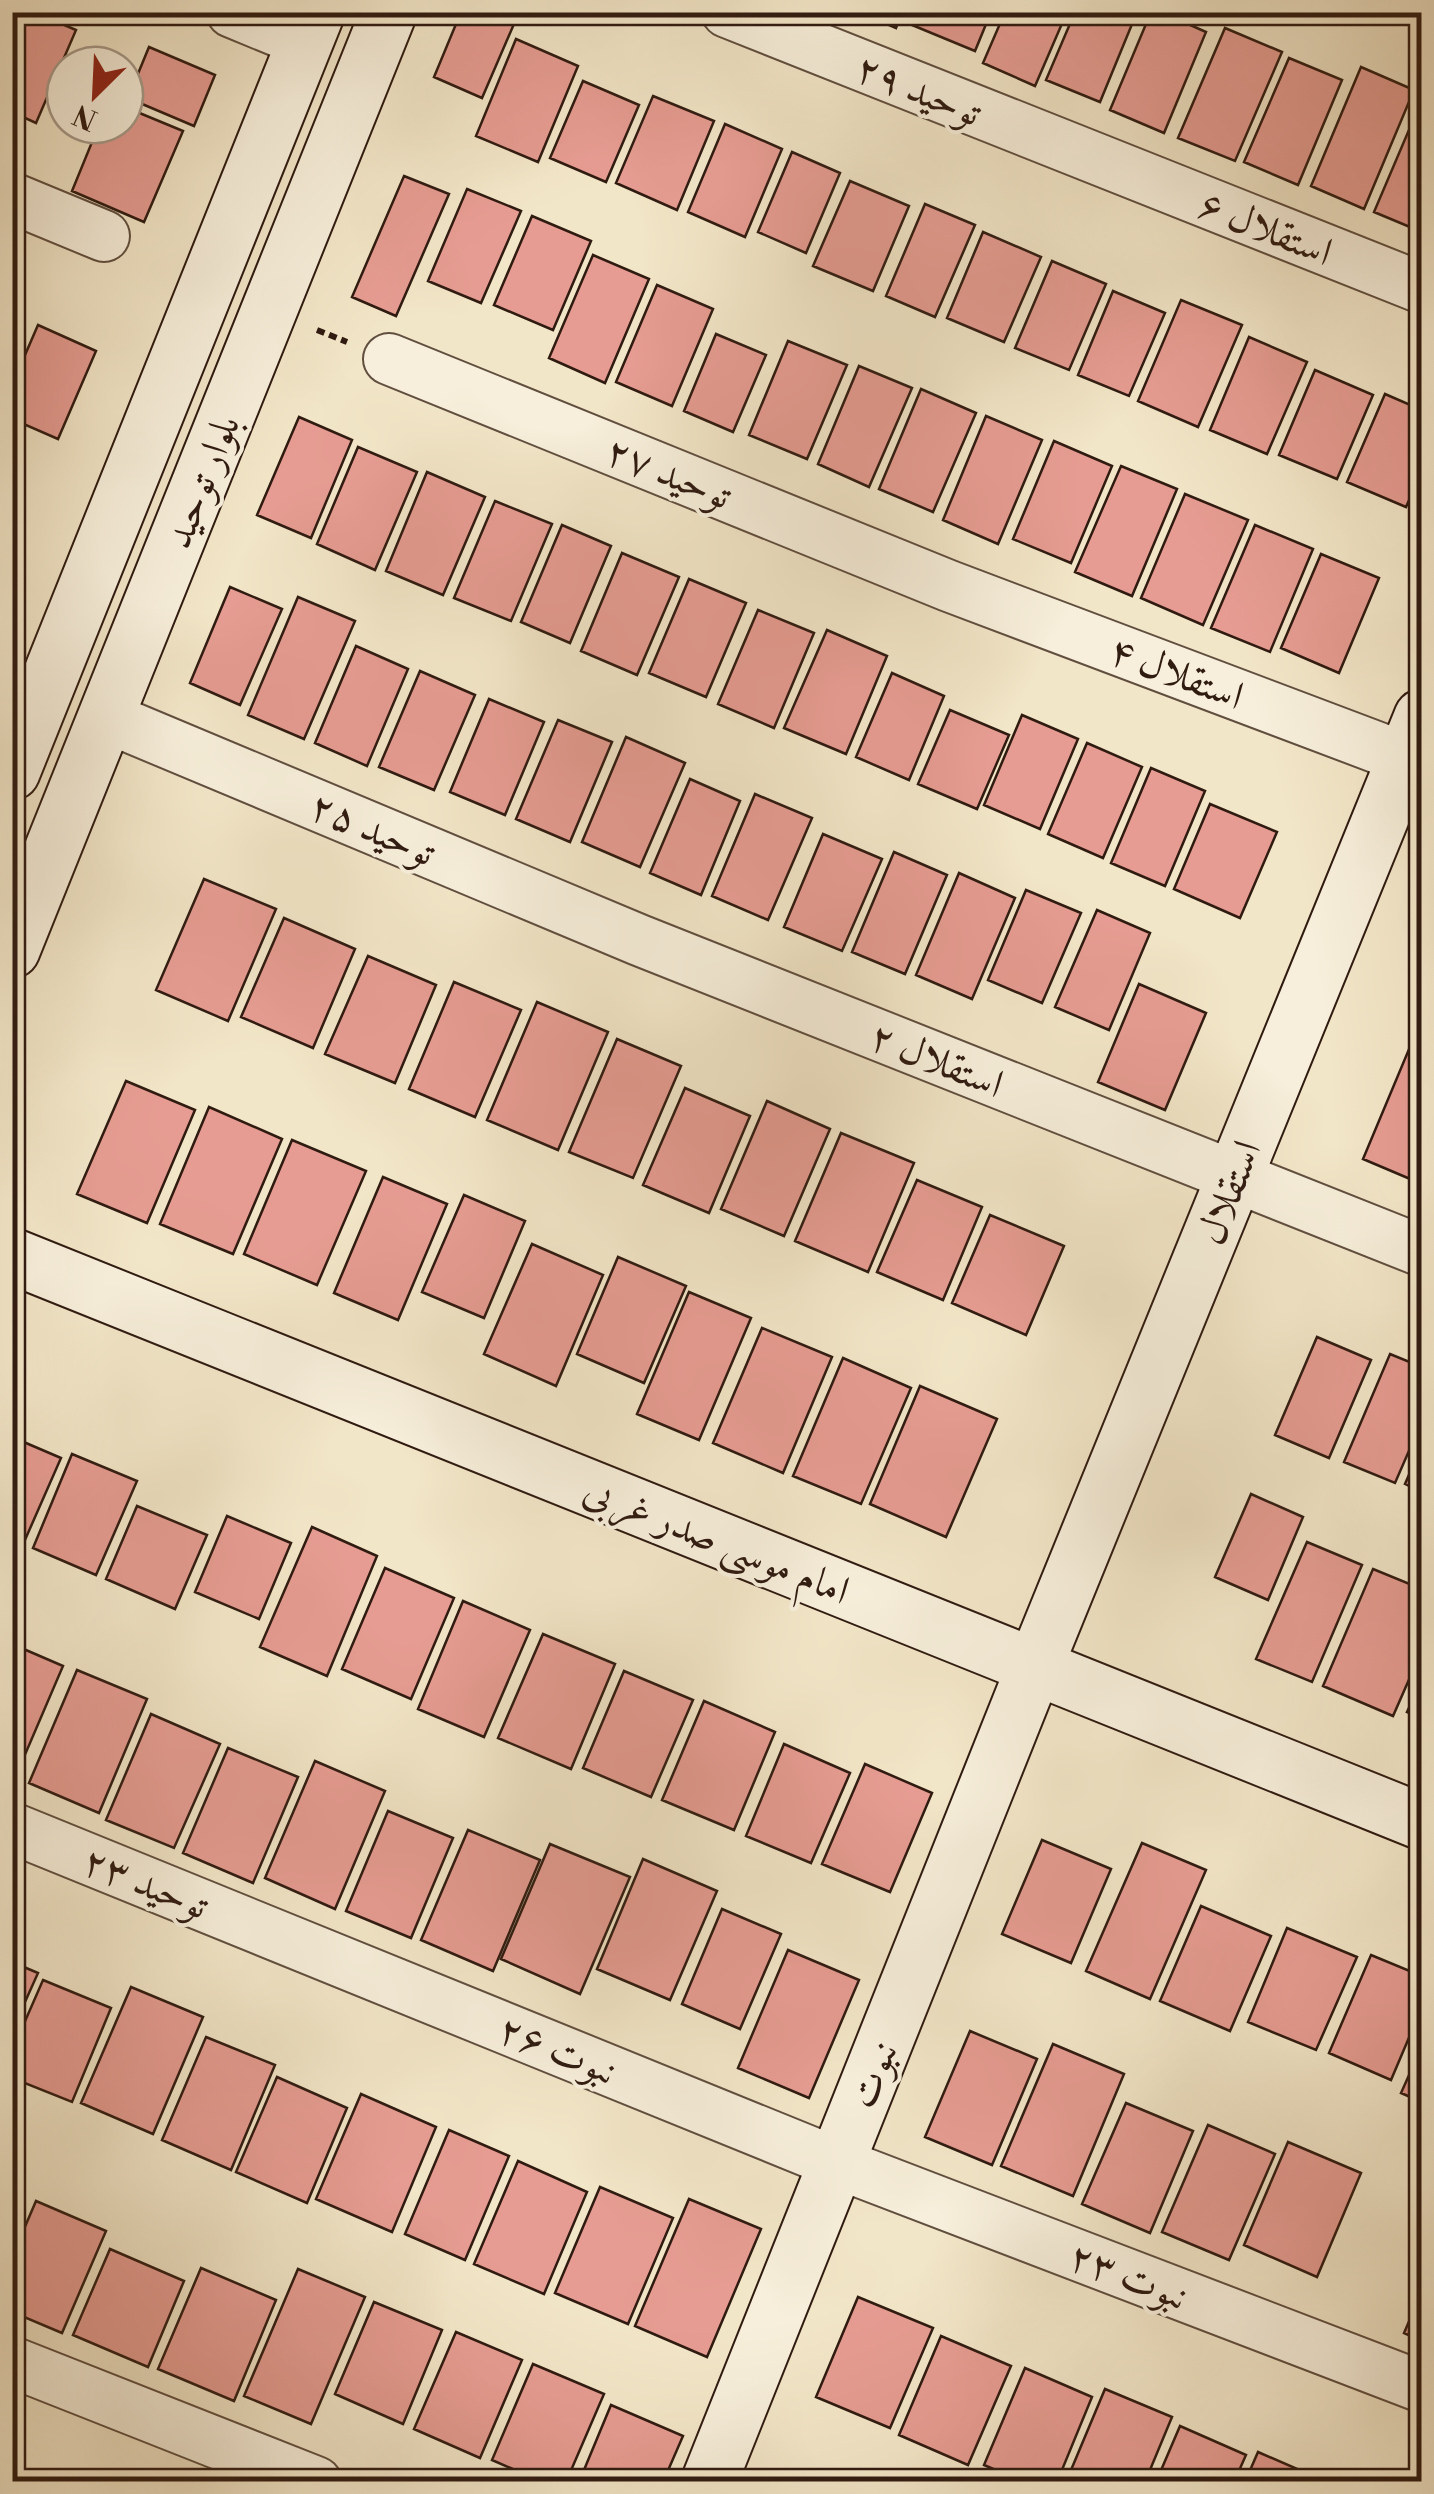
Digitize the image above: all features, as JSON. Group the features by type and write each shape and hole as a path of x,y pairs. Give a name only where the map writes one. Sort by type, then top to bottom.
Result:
{"street":[{"path":"232,12 311,27"},
{"name":"بلوار توحید","path":"12,950 389,12"},
{"name":"توحید ۲۹","path":"728,12 1111,165"},
{"name":"بلوار توحید","path":"12,772 27,692 311,27"},
{"name":"استقلال ۶","path":"1111,165 1422,288"},
{"path":"12,198 104,236"},
{"name":"توحید ۲۷","path":"389,359 949,586"},
{"name":"استقلال ۴","path":"949,586 1413,738"},
{"name":"توحید ۲۵","path":"106,717 640,940"},
{"name":"استقلال","path":"1036,1666 1413,738"},
{"name":"استقلال ۲","path":"640,940 1422,1251"},
{"name":"امام موسی صدر غربی","path":"12,1256 1422,1822"},
{"name":"نبوت","path":"709,2482 1036,1666"},
{"name":"توحید ۲۳","path":"12,1828 280,1936"},
{"name":"نبوت ۲۶","path":"280,1936 837,2163"},
{"name":"نبوت ۲۳","path":"837,2163 1422,2387"},
{"path":"12,2362 316,2482"}],"path":[{"path":"270,311 389,359"}],"building":[{"path":"12,12 34,12 76,30 70,45 45,45 45,102 36,123 12,112"},
{"path":"461,12 506,12 517,17 482,98 434,77"},
{"path":"859,12 902,12 896,28"},
{"path":"917,12 991,12 975,51 912,25"},
{"path":"1005,12 1067,12 1035,86 983,63"},
{"path":"1075,12 1137,12 1100,102 1046,80"},
{"path":"1151,12 1161,12 1206,32 1164,133 1110,110"},
{"path":"1225,28 1282,52 1235,161 1178,138"},
{"path":"516,39 578,66 538,162 476,136"},
{"path":"149,47 215,75 194,126 145,105 145,57"},
{"path":"1289,58 1342,80 1298,185 1244,162"},
{"path":"1361,67 1414,90 1364,209 1311,186"},
{"path":"583,81 639,105 606,182 550,158"},
{"path":"653,96 714,121 677,210 616,183"},
{"path":"1417,111 1422,113 1422,232 1374,212"},
{"path":"145,115 183,131 144,222 72,191 91,145 145,145"},
{"path":"725,124 782,149 745,237 688,212"},
{"path":"792,152 840,173 806,253 758,232"},
{"path":"404,176 449,194 396,316 352,297"},
{"path":"850,181 909,206 873,291 813,266"},
{"path":"467,189 521,211 481,303 428,281"},
{"path":"925,204 975,225 935,317 886,296"},
{"path":"532,216 591,241 553,330 494,305"},
{"path":"983,232 1041,257 1004,342 947,318"},
{"path":"593,255 649,279 605,383 549,358"},
{"path":"1052,261 1106,284 1069,370 1015,348"},
{"path":"657,285 713,309 672,406 616,382"},
{"path":"1113,291 1165,313 1129,396 1078,375"},
{"path":"1181,300 1242,325 1198,427 1138,401"},
{"path":"12,312 24,317 12,344"},
{"path":"38,325 96,351 58,439 12,419 12,385"},
{"path":"716,334 766,355 733,432 684,411"},
{"path":"1249,337 1307,362 1267,454 1210,430"},
{"path":"788,341 847,365 807,459 749,435"},
{"path":"859,366 912,388 869,487 818,464"},
{"path":"1315,370 1373,395 1337,479 1279,455"},
{"path":"921,389 976,413 933,512 879,489"},
{"path":"1385,394 1422,410 1422,471 1406,507 1347,482"},
{"path":"986,416 1042,440 998,544 943,520"},
{"path":"299,417 352,440 311,538 257,515"},
{"path":"1054,441 1112,466 1071,563 1013,539"},
{"path":"358,447 417,472 375,570 317,544"},
{"path":"1121,466 1177,489 1132,596 1075,572"},
{"path":"427,472 485,497 443,595 386,571"},
{"path":"1185,494 1248,520 1203,625 1141,598"},
{"path":"495,501 552,524 511,621 454,598"},
{"path":"562,525 611,546 570,643 521,622"},
{"path":"1255,525 1313,549 1270,652 1211,628"},
{"path":"622,553 679,577 637,675 581,651"},
{"path":"1321,554 1379,578 1339,673 1281,648"},
{"path":"689,579 746,603 706,697 649,673"},
{"path":"230,587 282,609 240,705 190,683"},
{"path":"298,597 355,621 304,739 248,715"},
{"path":"758,610 814,633 774,728 718,704"},
{"path":"827,630 887,656 846,754 784,728"},
{"path":"356,646 408,669 367,766 315,743"},
{"path":"420,671 475,695 434,790 379,767"},
{"path":"892,673 944,696 909,780 856,757"},
{"path":"489,699 544,722 505,815 450,792"},
{"path":"950,710 1009,735 977,809 918,784"},
{"path":"1022,715 1078,739 1040,829 984,805"},
{"path":"558,720 612,742 570,842 516,819"},
{"path":"626,737 685,763 640,867 582,842"},
{"path":"1087,743 1142,767 1103,858 1048,834"},
{"path":"1151,768 1205,791 1165,886 1111,863"},
{"path":"690,779 740,801 701,895 650,873"},
{"path":"755,794 812,818 768,920 712,896"},
{"path":"1210,804 1277,832 1240,918 1174,889"},
{"path":"823,834 882,859 842,951 784,927"},
{"path":"894,852 947,875 905,974 852,952"},
{"path":"959,873 1015,898 972,999 916,975"},
{"path":"204,879 276,909 228,1021 156,990"},
{"path":"1026,890 1081,913 1042,1003 988,980"},
{"path":"1097,910 1150,933 1109,1030 1055,1007"},
{"path":"284,918 355,949 313,1048 241,1017"},
{"path":"368,956 436,985 395,1083 325,1054"},
{"path":"454,982 521,1010 475,1117 409,1089"},
{"path":"1139,984 1206,1013 1165,1110 1098,1082"},
{"path":"537,1002 608,1032 558,1150 487,1120"},
{"path":"617,1039 681,1066 633,1178 569,1152"},
{"path":"1412,1042 1422,1046 1422,1184 1363,1159"},
{"path":"126,1081 195,1110 147,1223 77,1194"},
{"path":"685,1088 750,1116 709,1213 643,1185"},
{"path":"767,1101 830,1129 784,1236 721,1209"},
{"path":"209,1107 282,1139 233,1254 160,1224"},
{"path":"841,1133 914,1163 868,1272 795,1241"},
{"path":"292,1140 366,1171 317,1285 244,1254"},
{"path":"383,1177 447,1204 398,1320 334,1293"},
{"path":"917,1180 982,1207 943,1300 877,1272"},
{"path":"464,1195 525,1221 484,1318 422,1292"},
{"path":"990,1215 1064,1246 1026,1335 952,1303"},
{"path":"532,1244 603,1275 556,1386 484,1354"},
{"path":"618,1257 686,1286 644,1383 577,1354"},
{"path":"689,1292 751,1318 699,1440 637,1414"},
{"path":"762,1328 832,1357 783,1473 713,1443"},
{"path":"1317,1337 1371,1360 1329,1458 1275,1435"},
{"path":"1390,1354 1422,1367 1422,1421 1395,1483 1344,1462"},
{"path":"843,1358 911,1388 861,1504 793,1476"},
{"path":"920,1386 997,1419 946,1537 870,1504"},
{"path":"12,1437 61,1458 21,1549 12,1546"},
{"path":"1422,1445 1422,1492 1405,1484"},
{"path":"72,1454 137,1481 96,1575 33,1548"},
{"path":"1251,1494 1303,1517 1268,1600 1215,1577"},
{"path":"137,1506 207,1535 175,1609 106,1579"},
{"path":"227,1516 291,1543 259,1619 195,1592"},
{"path":"312,1527 377,1556 327,1676 260,1647"},
{"path":"1307,1542 1362,1565 1312,1682 1256,1659"},
{"path":"385,1568 454,1598 411,1699 342,1669"},
{"path":"1373,1569 1422,1589 1422,1650 1393,1716 1323,1686"},
{"path":"463,1601 530,1630 484,1737 418,1709"},
{"path":"543,1634 615,1664 571,1769 498,1738"},
{"path":"12,1644 63,1666 15,1778 12,1777"},
{"path":"77,1670 147,1699 99,1813 29,1783"},
{"path":"624,1671 693,1700 651,1797 583,1768"},
{"path":"1422,1679 1422,1718 1407,1712"},
{"path":"704,1701 775,1732 734,1830 662,1800"},
{"path":"151,1714 220,1744 174,1848 106,1820"},
{"path":"784,1744 850,1773 811,1863 746,1836"},
{"path":"228,1748 298,1777 253,1883 183,1853"},
{"path":"315,1761 385,1791 335,1909 265,1878"},
{"path":"865,1764 932,1793 890,1892 822,1864"},
{"path":"388,1811 453,1838 411,1938 346,1911"},
{"path":"468,1830 540,1860 493,1971 421,1940"},
{"path":"1042,1840 1111,1869 1071,1963 1002,1934"},
{"path":"1142,1843 1206,1870 1150,1999 1086,1971"},
{"path":"550,1844 630,1877 580,1994 501,1959"},
{"path":"643,1859 717,1891 670,2000 597,1969"},
{"path":"1201,1906 1271,1936 1230,2031 1160,2001"},
{"path":"722,1909 781,1934 740,2029 682,2004"},
{"path":"1287,1928 1357,1957 1316,2050 1248,2022"},
{"path":"788,1950 859,1980 809,2098 738,2068"},
{"path":"1371,1955 1422,1976 1422,2007 1391,2080 1329,2053"},
{"path":"12,1962 38,1973 12,2031"},
{"path":"43,1980 111,2008 72,2102 12,2078 12,2051"},
{"path":"131,1987 203,2017 153,2134 81,2103"},
{"path":"970,2031 1037,2059 992,2165 925,2137"},
{"path":"206,2037 275,2065 231,2170 162,2140"},
{"path":"1053,2044 1124,2074 1073,2196 1001,2166"},
{"path":"1422,2046 1422,2102 1401,2093"},
{"path":"277,2077 347,2108 307,2203 236,2172"},
{"path":"361,2094 436,2127 392,2232 316,2199"},
{"path":"1126,2103 1193,2131 1150,2233 1082,2204"},
{"path":"1208,2125 1275,2154 1229,2260 1162,2232"},
{"path":"449,2130 509,2156 465,2260 405,2234"},
{"path":"1288,2142 1361,2173 1317,2277 1244,2245"},
{"path":"518,2161 587,2192 544,2294 474,2264"},
{"path":"600,2187 673,2218 628,2324 555,2293"},
{"path":"12,2199 24,2203 12,2229"},
{"path":"689,2199 761,2229 707,2357 635,2326"},
{"path":"36,2201 106,2231 62,2333 12,2312 12,2257"},
{"path":"110,2249 184,2281 148,2367 73,2335"},
{"path":"201,2268 276,2300 234,2401 158,2369"},
{"path":"298,2269 365,2297 311,2424 244,2396"},
{"path":"1422,2291 1422,2341 1404,2333"},
{"path":"858,2297 933,2328 890,2428 816,2397"},
{"path":"374,2302 442,2330 403,2424 335,2394"},
{"path":"456,2332 522,2360 480,2458 414,2429"},
{"path":"941,2336 1011,2366 968,2465 899,2435"},
{"path":"533,2364 604,2394 566,2482 543,2482 492,2460"},
{"path":"1025,2368 1092,2397 1057,2482 1024,2482 984,2465"},
{"path":"1105,2389 1172,2417 1145,2482 1066,2482"},
{"path":"611,2405 683,2436 663,2482 579,2482"},
{"path":"1180,2426 1246,2455 1234,2482 1156,2482"},
{"path":"1258,2452 1327,2482 1245,2482"},
{"path":"791,2473 812,2482 787,2482"}]}
